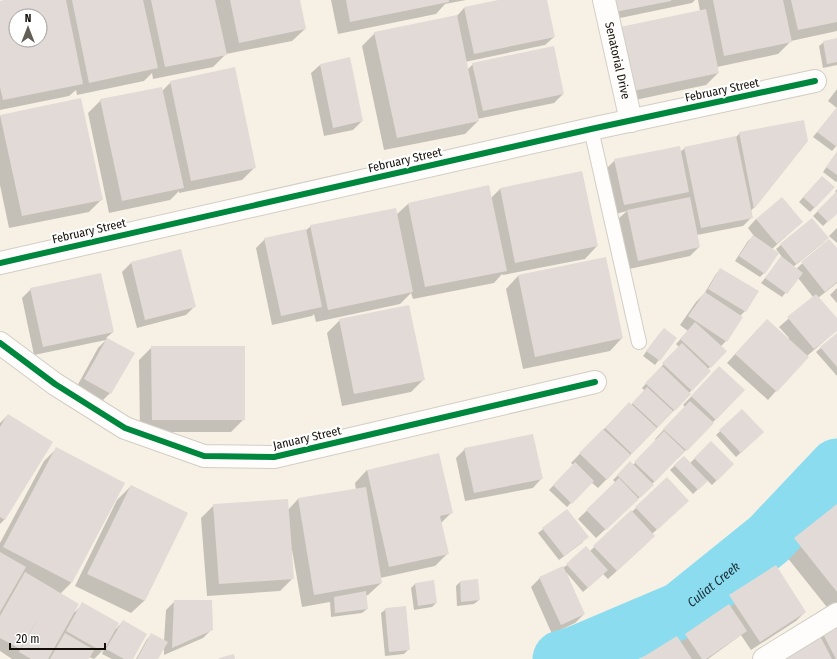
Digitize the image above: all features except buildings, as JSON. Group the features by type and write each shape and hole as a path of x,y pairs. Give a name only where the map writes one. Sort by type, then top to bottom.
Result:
{"street":[{"name":"Senatorial Drive","path":"604,0 632,121"},
{"name":"February Street","path":"0,263 591,129 816,81"},
{"name":"January Street","path":"0,342 55,384 125,428 204,456 274,458 595,382"},
{"path":"764,659 837,614"}],"lane":[{"path":"591,129 639,342"}],"waterway":[{"name":"Culiat Creek","path":"561,659 575,655 681,610 769,539 837,467"}],"cycle path":[{"path":"0,263 591,129 815,81"},
{"path":"0,343 55,384 125,428 204,456 274,457 595,382"}]}
